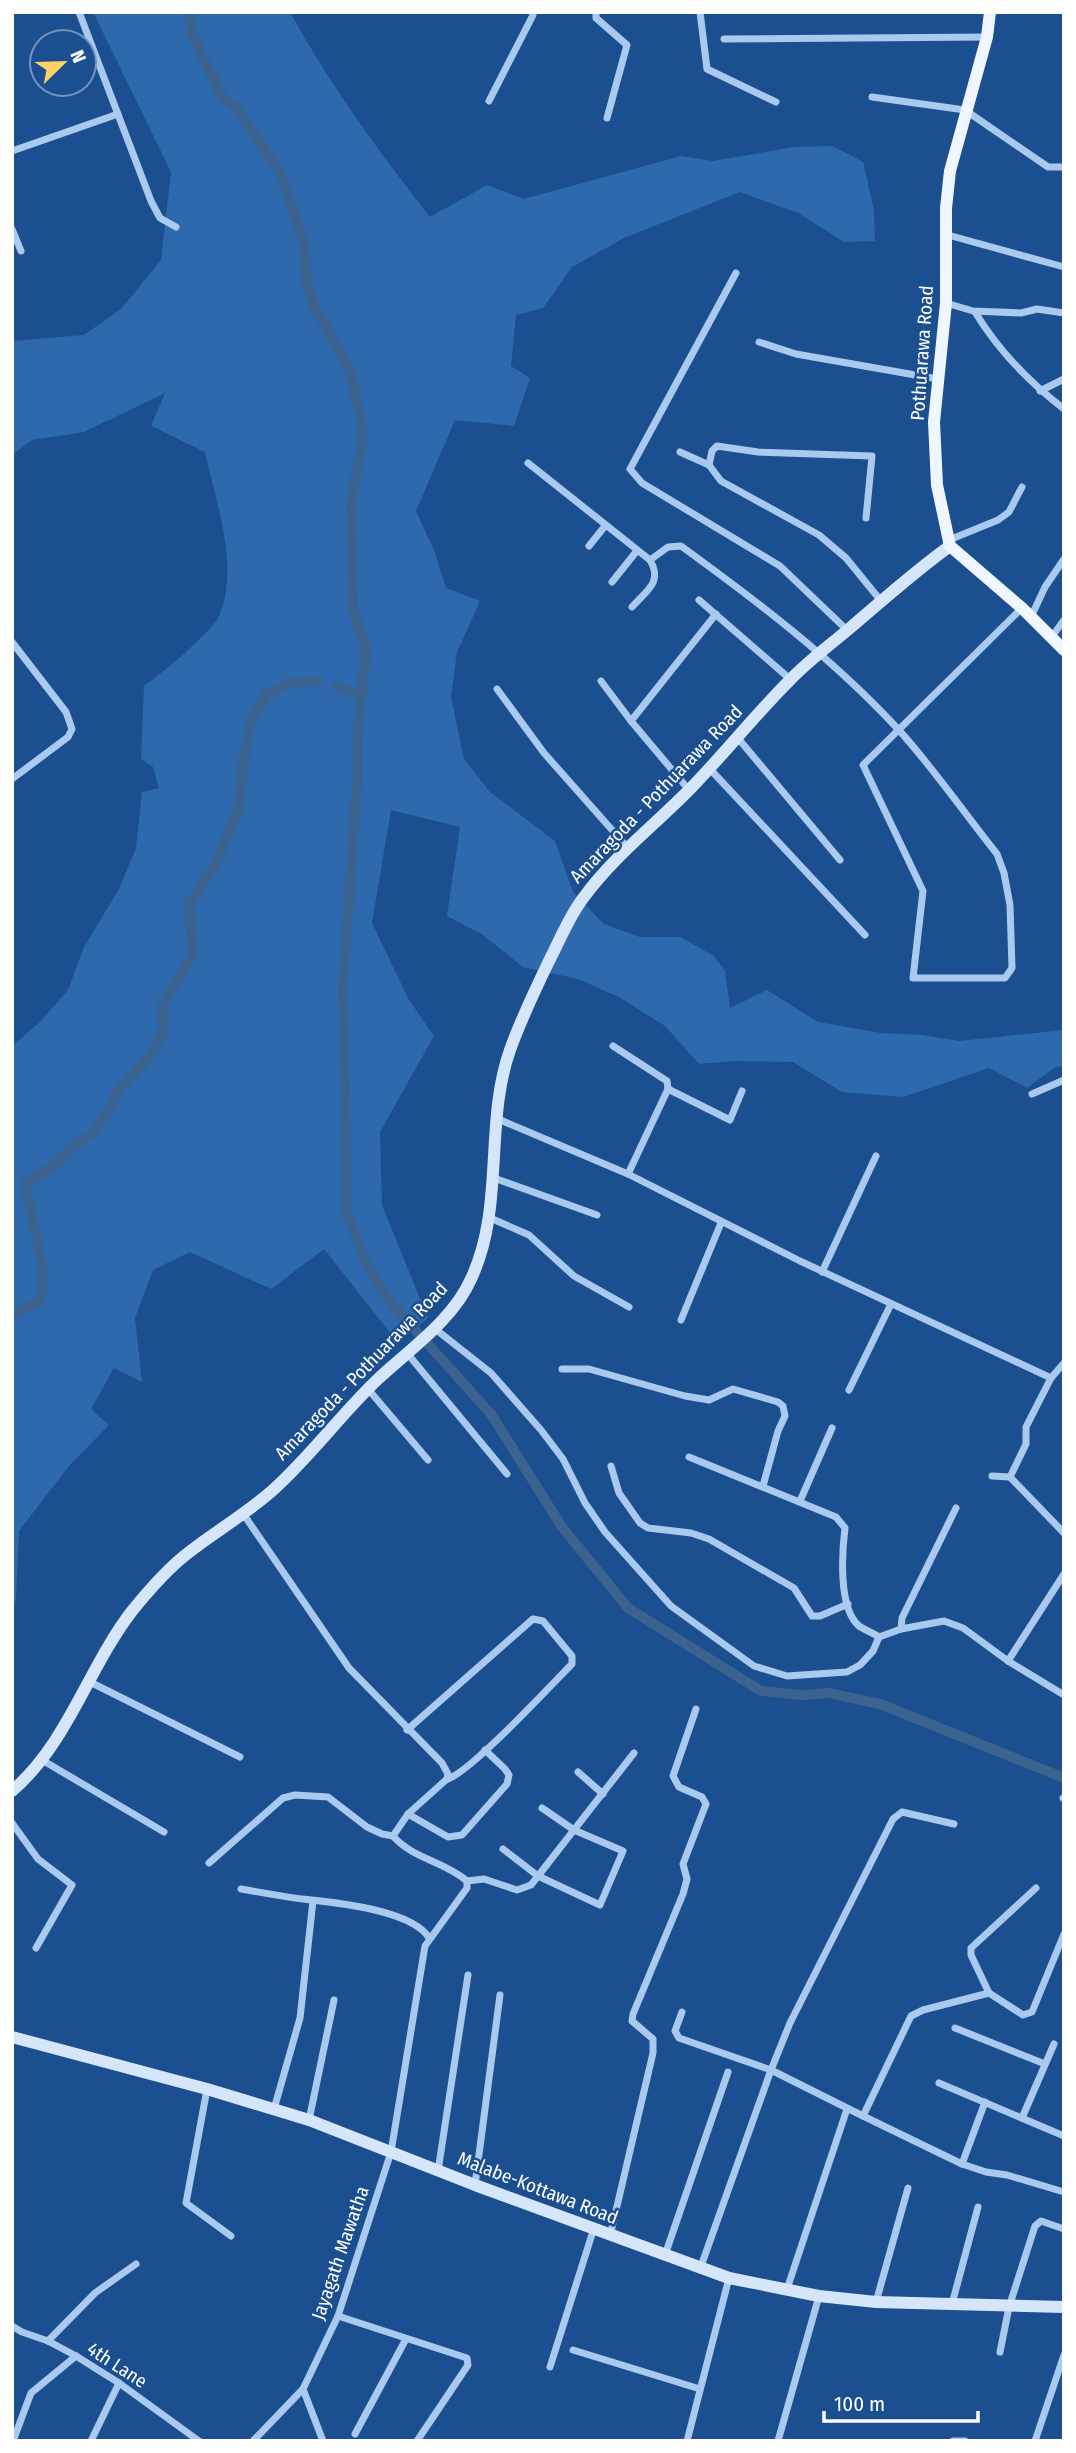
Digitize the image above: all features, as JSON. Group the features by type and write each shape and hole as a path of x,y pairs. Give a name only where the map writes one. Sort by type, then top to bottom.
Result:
{"main road":[{"name":"Pothuarawa Road","path":"950,543 937,485 934,422 946,303 946,208 950,171 987,37 990,12"},
{"path":"950,543 1064,650"}],"street":[{"path":"79,12 151,201 160,218 176,227"},
{"path":"489,101 533,15 532,12"},
{"path":"596,12 596,18 627,45 607,118"},
{"path":"700,12 707,69 776,102"},
{"path":"724,39 987,37"},
{"path":"872,97 965,110 1048,167 1064,167"},
{"path":"12,151 118,114"},
{"path":"12,229 21,251"},
{"path":"947,235 1064,267"},
{"path":"736,273 630,469 642,483 780,566 847,630"},
{"path":"946,303 975,312 1021,313 1037,309 1064,313"},
{"path":"975,312 991,338 1041,391 1064,409"},
{"path":"759,342 796,355 938,379"},
{"path":"1041,391 1064,379"},
{"path":"709,465 712,451 717,446 758,452 872,456 866,518"},
{"path":"680,452 709,465 721,481 819,535 846,558 881,601"},
{"path":"528,463 636,552 650,560 656,571 656,579 632,607"},
{"path":"950,543 1009,512 1022,487"},
{"path":"589,546 605,526"},
{"name":"Amaragoda - Pothuarawa Road","path":"12,1791 42,1760 130,1614 158,1580 188,1553 244,1515 276,1487 368,1389 454,1308 471,1280 484,1242 494,1178 502,1077 509,1053 521,1020 567,924 583,897 709,768 790,680 950,543"},
{"path":"650,560 668,547 681,546 775,615 898,729 997,854 1010,905 1012,968 1005,978 913,978 923,891 863,765 898,729 1026,612 1064,559"},
{"path":"612,582 636,552"},
{"path":"699,600 790,680"},
{"path":"631,721 716,614"},
{"path":"1051,638 1064,620"},
{"path":"12,642 66,712 72,729 68,737 12,779"},
{"path":"601,681 688,790"},
{"path":"497,689 544,753 628,848"},
{"path":"737,737 840,860"},
{"path":"709,768 865,935"},
{"path":"613,1046 667,1081 668,1089 628,1174"},
{"path":"1032,1094 1064,1080"},
{"path":"668,1089 730,1120 742,1091"},
{"path":"498,1119 628,1174 822,1272 1051,1378"},
{"path":"822,1272 876,1156"},
{"path":"494,1178 597,1215"},
{"path":"488,1217 529,1235 574,1276 629,1307"},
{"path":"681,1320 721,1223"},
{"path":"849,1390 891,1304"},
{"path":"431,1331 491,1373 541,1430 563,1459 585,1503 605,1532 671,1606 754,1666 787,1676 847,1672 860,1665 880,1637 901,1629 944,1621 963,1628 1008,1661 1064,1695"},
{"path":"412,1348 507,1475"},
{"path":"1010,1477 1026,1444 1026,1427 1051,1378 1064,1363"},
{"path":"562,1369 589,1369 685,1396 709,1399 733,1389 778,1402 783,1406 785,1416 778,1431 763,1486"},
{"path":"368,1389 428,1460"},
{"path":"800,1501 832,1428"},
{"path":"689,1457 836,1517 845,1528 841,1558 848,1604 858,1625 880,1637"},
{"path":"611,1466 619,1493 640,1523 648,1528 691,1533 709,1539 794,1588 812,1616 820,1616 848,1604"},
{"path":"992,1475 1010,1477 1064,1533"},
{"path":"901,1629 902,1618 956,1508"},
{"path":"244,1515 349,1668 442,1763 448,1774 447,1779"},
{"path":"1008,1661 1064,1574"},
{"path":"393,1836 408,1814 447,1779 455,1777 485,1751 572,1664 572,1656 542,1620 533,1619 407,1730"},
{"path":"88,1681 240,1757"},
{"path":"610,2236 653,2053 653,2039 632,2021 633,2014 683,1894 687,1879 683,1864 706,1804 702,1797 679,1787 673,1776 696,1709"},
{"path":"408,1814 448,1837 462,1835 507,1784 509,1775 505,1769 485,1751"},
{"path":"467,1881 484,1878 517,1889 531,1885 634,1753"},
{"path":"42,1760 164,1832"},
{"path":"578,1772 603,1794"},
{"path":"209,1863 283,1798 295,1795 328,1797 367,1827 393,1836 403,1848 458,1873 467,1881 467,1888 429,1938 425,1931 384,1912 326,1900 241,1889"},
{"path":"503,1849 538,1876 600,1905 622,1851 574,1830 542,1808"},
{"path":"700,2269 790,2023 893,1819 902,1812 954,1824"},
{"path":"12,1823 38,1859 72,1885 36,1948"},
{"path":"1035,1888 971,1948 971,1955 989,1993 1023,2015 1032,2012 1064,1934"},
{"path":"274,2109 300,2018 313,1900"},
{"name":"Jayagath Mawatha","path":"253,2441 303,2389 338,2316 391,2152 425,1946 429,1938"},
{"path":"438,2171 468,1975"},
{"path":"863,2116 911,2016 923,2010 989,1993"},
{"path":"475,2185 500,1995"},
{"path":"309,2120 334,2000"},
{"path":"682,2012 675,2031 679,2038 771,2070 962,2164 1064,2192"},
{"path":"955,2028 1045,2064"},
{"name":"Malabe-Kottawa Road","path":"12,2037 207,2089 309,2120 610,2236 729,2278 820,2296 876,2302 1064,2307"},
{"path":"1022,2118 1054,2045"},
{"path":"665,2255 727,2072"},
{"path":"939,2083 1064,2136"},
{"path":"207,2089 186,2203 231,2236"},
{"path":"962,2164 985,2102"},
{"path":"787,2289 847,2109"},
{"path":"876,2302 908,2188"},
{"path":"952,2304 978,2207"},
{"path":"1000,2352 1009,2306 1037,2222 1064,2229"},
{"path":"550,2367 594,2228"},
{"path":"48,2341 95,2293 136,2264"},
{"path":"687,2441 729,2278"},
{"path":"778,2441 820,2296"},
{"path":"338,2316 467,2358 468,2365 417,2441"},
{"name":"4th Lane","path":"12,2326 76,2356 119,2383 199,2441"},
{"path":"355,2434 407,2339"},
{"path":"573,2350 700,2389"},
{"path":"1035,2441 1064,2355"},
{"path":"13,2441 32,2393 76,2356"},
{"path":"91,2441 119,2383"},
{"path":"303,2389 323,2441"},
{"path":"953,2441 965,2441"}],"shaded area":[{"path":"93,12 290,12 356,118 430,217 487,185 524,199 681,156 713,161 794,147 833,146 863,162 874,210 875,241 844,242 798,213 740,192 624,238 572,267 543,308 516,315 511,366 530,378 514,426 455,420 416,511 434,550 446,588 480,601 457,652 451,697 464,759 490,792 555,841 573,892 604,924 640,937 680,937 714,956 725,971 730,1008 767,990 818,1022 881,1033 959,1041 1064,1030 1064,1065 1054,1068 1027,1088 989,1068 903,1097 842,1092 793,1062 734,1061 699,1064 665,1026 619,997 578,979 523,967 483,935 447,916 460,827 391,810 372,923 409,1000 434,1036 380,1132 382,1205 428,1318 398,1343 324,1249 271,1289 190,1252 153,1270 135,1318 142,1382 114,1368 91,1409 109,1425 69,1466 19,1531 16,1598 12,1614 12,1046 40,1022 68,990 84,947 119,889 136,848 142,792 159,788 153,767 141,759 144,686 185,653 214,623 225,597 227,577 224,534 205,452 151,426 165,393 84,432 32,440 12,455 12,341 84,335 122,308 161,260 171,172"}],"waterway":[{"path":"189,12 192,35 222,96 238,110 280,172 304,244 307,282 315,308 350,370 361,421 362,442 351,502 353,609 366,650 357,736 357,781 343,986 347,1213 366,1263 389,1301 491,1414 562,1527 628,1608 761,1691 803,1695 829,1693 880,1704 1064,1778"},
{"path":"12,1315 40,1301 44,1275 25,1184 53,1166 75,1144 91,1135 112,1105 115,1094 151,1055 164,1030 162,1006 193,955 189,904 216,863 239,808 251,720 266,695 291,683 317,681"},
{"path":"336,687 363,695"}]}
